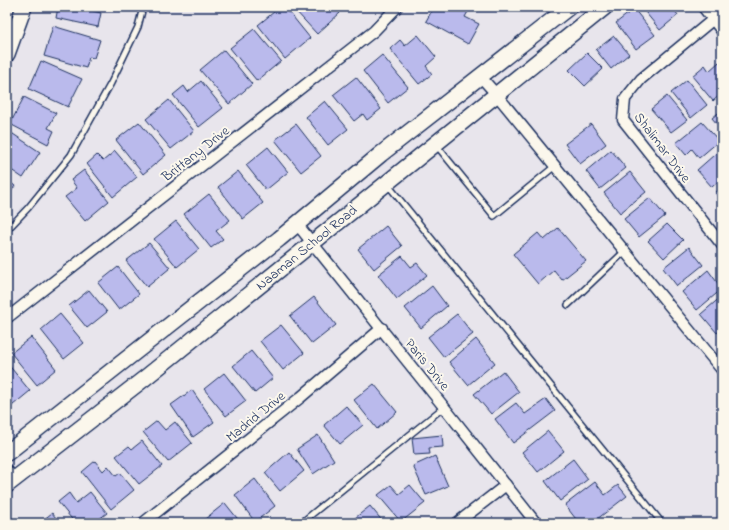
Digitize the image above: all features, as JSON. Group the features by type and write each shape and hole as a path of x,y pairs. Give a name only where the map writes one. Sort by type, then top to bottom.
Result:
{"main road":[{"path":"7,54 24,7"},
{"name":"Naaman School Road","path":"7,453 102,380 297,224 381,154 569,7"},
{"name":"Naaman School Road","path":"9,478 145,378 604,7"}],"street":[{"name":"Brittany Drive","path":"7,318 374,31 397,7"},
{"path":"703,7 722,31"},
{"name":"Shalimar Drive","path":"722,12 641,79 625,99 622,120 722,245"},
{"path":"480,76 722,370"},
{"name":"Paris Drive","path":"297,224 382,328 536,523"},
{"name":"Madrid Drive","path":"143,523 301,397 382,328"},
{"path":"457,523 506,485"}],"lane":[{"path":"7,230 28,208 71,156 111,83 138,28 143,7"},
{"path":"435,143 494,216 555,166"},
{"path":"386,182 662,523"},
{"path":"568,305 625,251"},
{"path":"301,523 444,406"}],"building":[{"path":"58,7 94,7 93,11 101,13 98,27 56,18"},
{"path":"280,7 285,7 310,38 285,59 258,25"},
{"path":"335,7 340,13 317,34 293,8"},
{"path":"434,7 470,8 465,17 479,24 468,44 426,21"},
{"path":"641,7 672,7 678,15 660,30"},
{"path":"634,9 655,35 636,49 616,23"},
{"path":"53,26 100,40 94,58 89,57 86,68 44,56"},
{"path":"254,29 281,61 257,81 230,48"},
{"path":"418,35 436,57 426,66 432,74 419,84 390,49 400,40 405,46"},
{"path":"614,36 629,54 611,69 596,50"},
{"path":"224,50 252,84 229,104 200,70"},
{"path":"587,53 603,69 585,86 569,70"},
{"path":"382,55 408,87 388,103 363,71"},
{"path":"41,61 82,79 68,107 29,89"},
{"path":"719,62 722,65 722,93 713,101 692,76 705,65 709,71"},
{"path":"356,77 381,109 367,120 363,114 354,121 333,95"},
{"path":"687,80 707,105 691,118 671,93"},
{"path":"201,81 223,108 199,127 173,95 184,86 188,92"},
{"path":"667,96 687,120 671,132 651,109"},
{"path":"24,97 56,113 48,128 54,131 48,144 10,124"},
{"path":"169,100 194,131 171,149 146,119"},
{"path":"325,101 348,129 328,145 306,117"},
{"path":"722,110 722,130 712,118"},
{"path":"139,122 166,155 143,174 116,140"},
{"path":"702,122 719,141 699,158 692,149 686,155 676,143"},
{"path":"296,124 321,156 301,172 275,140"},
{"path":"591,124 606,144 580,164 565,144"},
{"path":"7,130 40,152 23,178 7,167"},
{"path":"268,147 288,172 266,190 246,165"},
{"path":"722,148 722,178 712,187 697,170"},
{"path":"611,150 626,168 600,189 586,171"},
{"path":"115,151 137,177 113,197 87,164 97,155 103,161"},
{"path":"84,170 109,201 85,221 65,197 77,188 71,180"},
{"path":"238,171 263,203 243,219 218,187"},
{"path":"630,172 646,192 620,213 604,193"},
{"path":"7,180 15,186 7,197"},
{"path":"722,187 722,201 715,193"},
{"path":"209,194 230,220 216,231 223,239 211,248 184,214"},
{"path":"650,198 665,216 639,237 624,219"},
{"path":"176,221 199,249 177,267 154,239"},
{"path":"667,224 683,240 664,258 648,241"},
{"path":"386,226 402,246 374,269 358,249"},
{"path":"558,228 586,261 562,280 554,270 538,284 513,254 538,233 544,240"},
{"path":"149,243 170,268 147,287 126,261"},
{"path":"689,247 703,265 677,286 663,268"},
{"path":"402,256 411,267 417,263 427,275 397,299 378,275"},
{"path":"118,267 139,294 119,310 98,283"},
{"path":"708,270 722,289 697,310 682,292"},
{"path":"432,286 447,306 421,328 405,308"},
{"path":"89,290 107,312 87,328 69,306"},
{"path":"722,296 722,329 717,333 701,314"},
{"path":"314,297 336,325 312,344 290,316"},
{"path":"60,314 84,343 64,359 41,330"},
{"path":"457,314 473,334 444,357 428,337"},
{"path":"281,325 304,353 283,370 260,341"},
{"path":"31,337 56,369 37,385 11,353"},
{"path":"476,339 495,363 468,385 449,362"},
{"path":"251,351 273,378 255,393 233,366"},
{"path":"7,363 30,391 7,410"},
{"path":"503,371 519,392 491,414 474,394"},
{"path":"224,373 246,401 226,416 204,389"},
{"path":"374,384 397,412 377,429 354,400"},
{"path":"192,390 214,422 193,437 171,405"},
{"path":"546,399 555,411 513,443 495,419 516,403 525,414"},
{"path":"346,406 363,425 340,444 324,425"},
{"path":"157,421 165,430 175,422 192,443 168,462 143,432"},
{"path":"548,431 564,451 538,472 522,452"},
{"path":"318,435 334,460 313,474 297,449"},
{"path":"442,435 443,447 429,448 430,454 414,455 412,438"},
{"path":"142,441 162,466 139,484 116,456 129,446 132,449"},
{"path":"289,452 304,471 280,491 265,473"},
{"path":"435,456 448,486 426,495 413,466"},
{"path":"573,459 588,479 560,501 545,481"},
{"path":"95,461 103,471 108,466 116,476 120,473 134,490 111,509 82,472"},
{"path":"255,479 275,506 255,522 235,495"},
{"path":"595,482 605,495 618,485 627,496 592,523 579,523 565,505"},
{"path":"391,485 399,494 410,485 425,503 401,522 378,495"},
{"path":"90,492 107,513 94,523 75,523 58,502 69,493 76,503"},
{"path":"225,503 241,523 209,523 205,519"},
{"path":"370,506 384,523 350,522"},
{"path":"52,513 60,523 39,523"}]}
